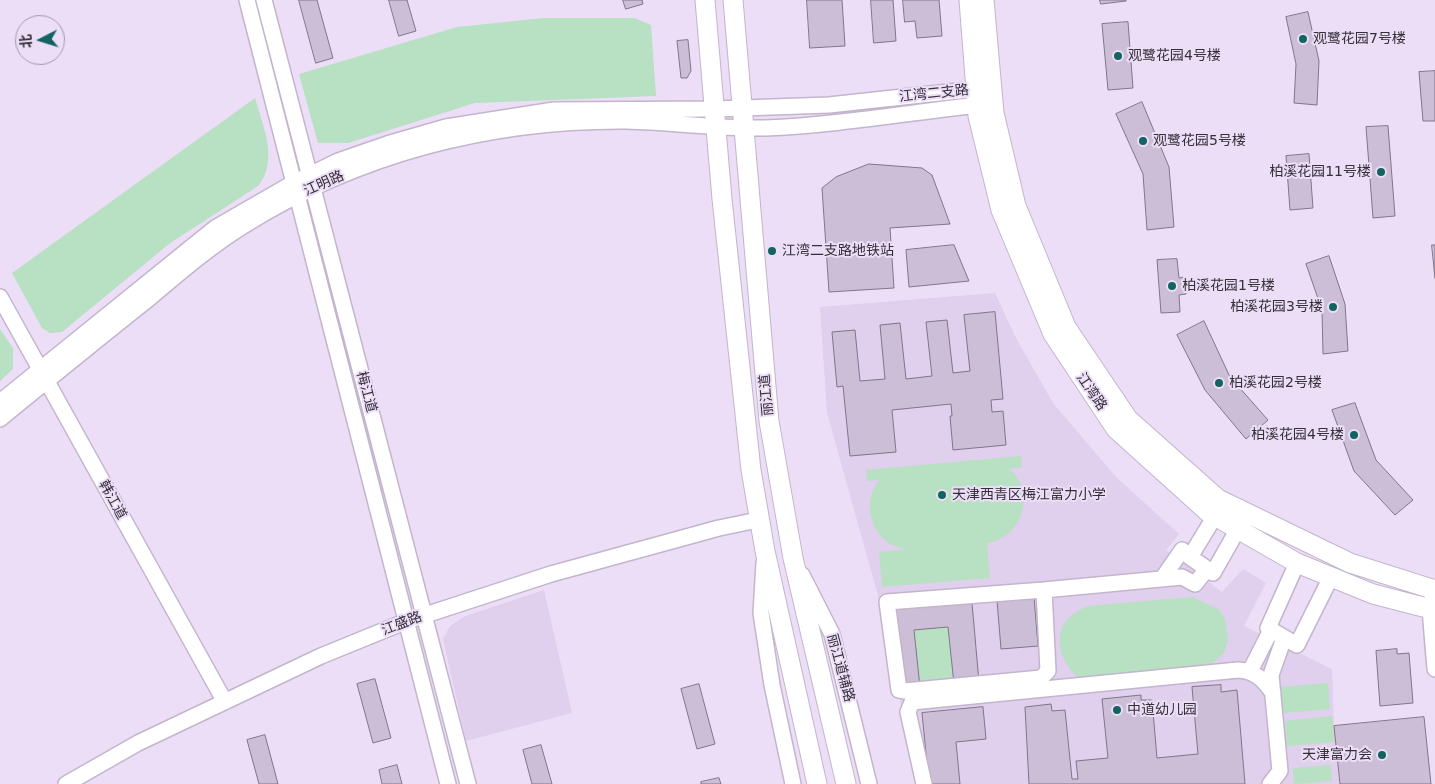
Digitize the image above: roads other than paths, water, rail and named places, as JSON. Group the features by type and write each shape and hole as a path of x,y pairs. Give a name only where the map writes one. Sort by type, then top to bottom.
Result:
{"main road":[{"name":"丽江道","path":"705,0 743,404 758,520 816,784"},
{"name":"丽江道","path":"733,0 769,421 793,558 846,784"},
{"name":"江湾路","path":"969,0 982,97 994,113 1016,206 1066,327 1128,419 1218,499 1350,563 1434,590"},
{"name":"江湾路","path":"984,0 982,97 978,116 1001,210 1053,334 1116,430 1215,516 1297,563 1373,594 1433,610"}],"street":[{"name":"梅江道","path":"247,0 448,784"},
{"name":"梅江道","path":"264,0 468,784"},
{"name":"江湾二支路","path":"715,118 742,108 982,97"},
{"name":"江湾二支路","path":"715,118 744,128 820,122 982,97"},
{"name":"江明路","path":"0,402 43,375 242,226 295,189 311,182 338,162 387,144 446,127 499,117 588,109 715,118"},
{"name":"韩江道","path":"0,297 225,702"},
{"name":"江明路","path":"0,419 43,375"},
{"path":"1190,557 1215,516"},
{"name":"江盛路","path":"66,784 138,743 321,656 407,621 551,574 719,528 758,520"},
{"path":"1162,579 1182,550 1213,573 1238,529"},
{"path":"765,551 761,613 772,685 793,784"},
{"name":"丽江道辅路","path":"793,558 832,634 869,784"},
{"path":"1297,563 1268,628 1297,645 1331,577"},
{"path":"1044,590 1048,671 1041,678 905,691 898,690 887,602 1182,577 1195,584 1207,569"},
{"path":"1434,590 1435,669"},
{"path":"1250,671 1278,634"},
{"path":"1270,784 1280,771 1271,675 1278,634"},
{"path":"924,784 908,712 912,702 1228,671 1250,671 1263,679 1273,693"}],"place":[{"name":"观鹭花园7号楼","path":"1303,39"},
{"name":"观鹭花园4号楼","path":"1118,56"},
{"name":"观鹭花园5号楼","path":"1143,141"},
{"name":"柏溪花园11号楼","path":"1381,172"},
{"name":"江湾二支路地铁站","path":"772,251"},
{"name":"柏溪花园1号楼","path":"1172,286"},
{"name":"柏溪花园3号楼","path":"1333,307"},
{"name":"柏溪花园2号楼","path":"1219,383"},
{"name":"柏溪花园4号楼","path":"1354,435"},
{"name":"天津西青区梅江富力小学","path":"942,495"},
{"name":"中道幼儿园","path":"1117,710"},
{"name":"天津富力会","path":"1382,755"}]}
